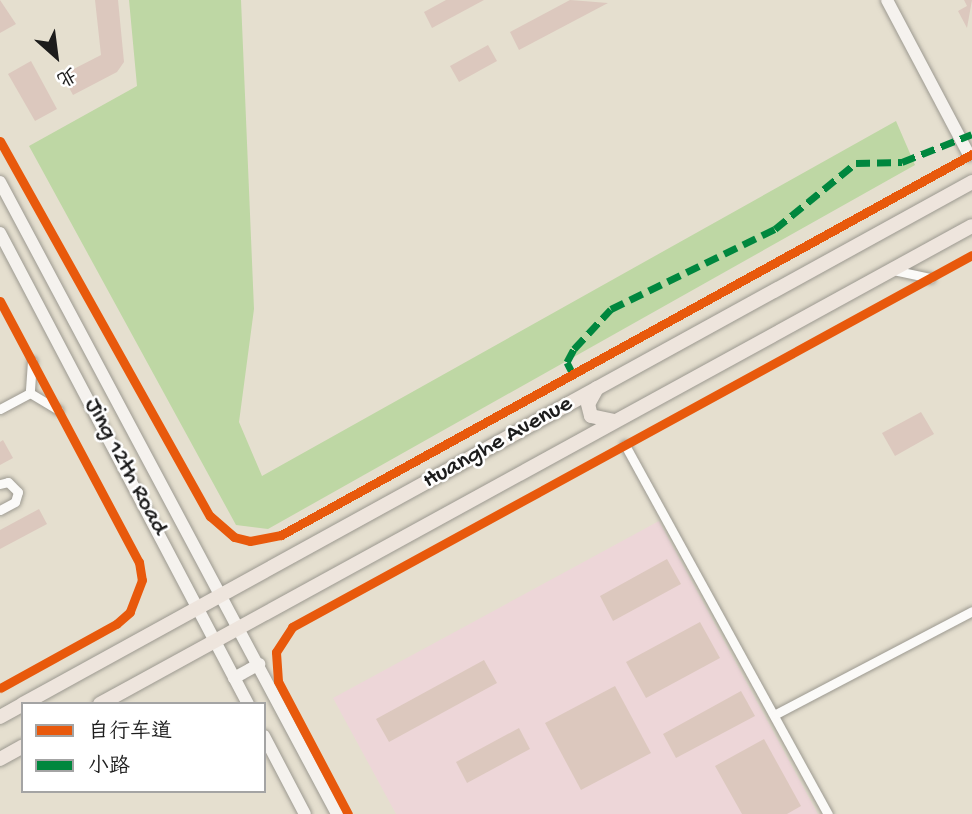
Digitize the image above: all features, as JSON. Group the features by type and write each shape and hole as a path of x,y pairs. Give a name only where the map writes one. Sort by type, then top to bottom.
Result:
{"main road":[{"path":"887,0 971,154"},
{"path":"0,182 242,625 259,664 337,814"},
{"name":"Huanghe Avenue","path":"27,702 972,182"},
{"name":"Huanghe Avenue","path":"104,702 972,226"},
{"name":"Jing 12th Road","path":"0,233 218,638 247,702"},
{"path":"598,388 588,410 602,423 615,421"},
{"path":"234,678 259,664"},
{"name":"Huanghe Avenue","path":"0,716 21,705"},
{"path":"266,740 305,814"},
{"path":"0,759 21,747"}],"street":[{"path":"891,270 930,278"},
{"path":"30,393 32,361"},
{"path":"0,409 30,393"},
{"path":"30,393 58,410"},
{"path":"625,445 776,715 828,814"},
{"path":"0,484 8,482 18,492 15,502 0,510"},
{"path":"776,715 972,611"}],"shaded area":[{"path":"659,521 818,814 396,814 333,698"}],"green space":[{"path":"129,0 241,0 254,309 239,422 262,476 896,121 915,165 268,529 236,525 29,146 137,86"}],"building":[{"path":"0,0 16,24 0,33"},
{"path":"95,0 118,0 124,62 117,72 73,95 62,75 101,55"},
{"path":"446,0 484,0 432,28 424,12"},
{"path":"570,0 608,3 519,50 510,32"},
{"path":"964,0 972,0 967,28 958,11 967,6"},
{"path":"488,45 497,61 459,82 450,66"},
{"path":"31,61 57,109 35,121 8,74"},
{"path":"921,412 934,434 895,456 882,433"},
{"path":"3,440 13,458 0,465 0,442"},
{"path":"39,509 47,524 0,549 0,530"},
{"path":"667,559 681,584 613,621 600,596"},
{"path":"700,622 720,658 646,698 626,662"},
{"path":"484,660 497,683 389,742 376,719"},
{"path":"615,686 651,753 581,790 545,723"},
{"path":"741,691 755,716 676,758 663,734"},
{"path":"519,728 530,749 467,783 456,762"},
{"path":"764,739 801,806 787,814 742,814 715,766"}],"marked path":[{"path":"573,374 567,362 574,349 611,309 775,229 856,163 902,162 972,134"}],"cycle path":[{"path":"0,141 210,516 234,537 250,541 281,535 972,154"},
{"path":"348,814 278,681 276,652 292,627 972,255"},
{"path":"0,301 139,562 142,580 130,612 116,624 0,688"}]}
